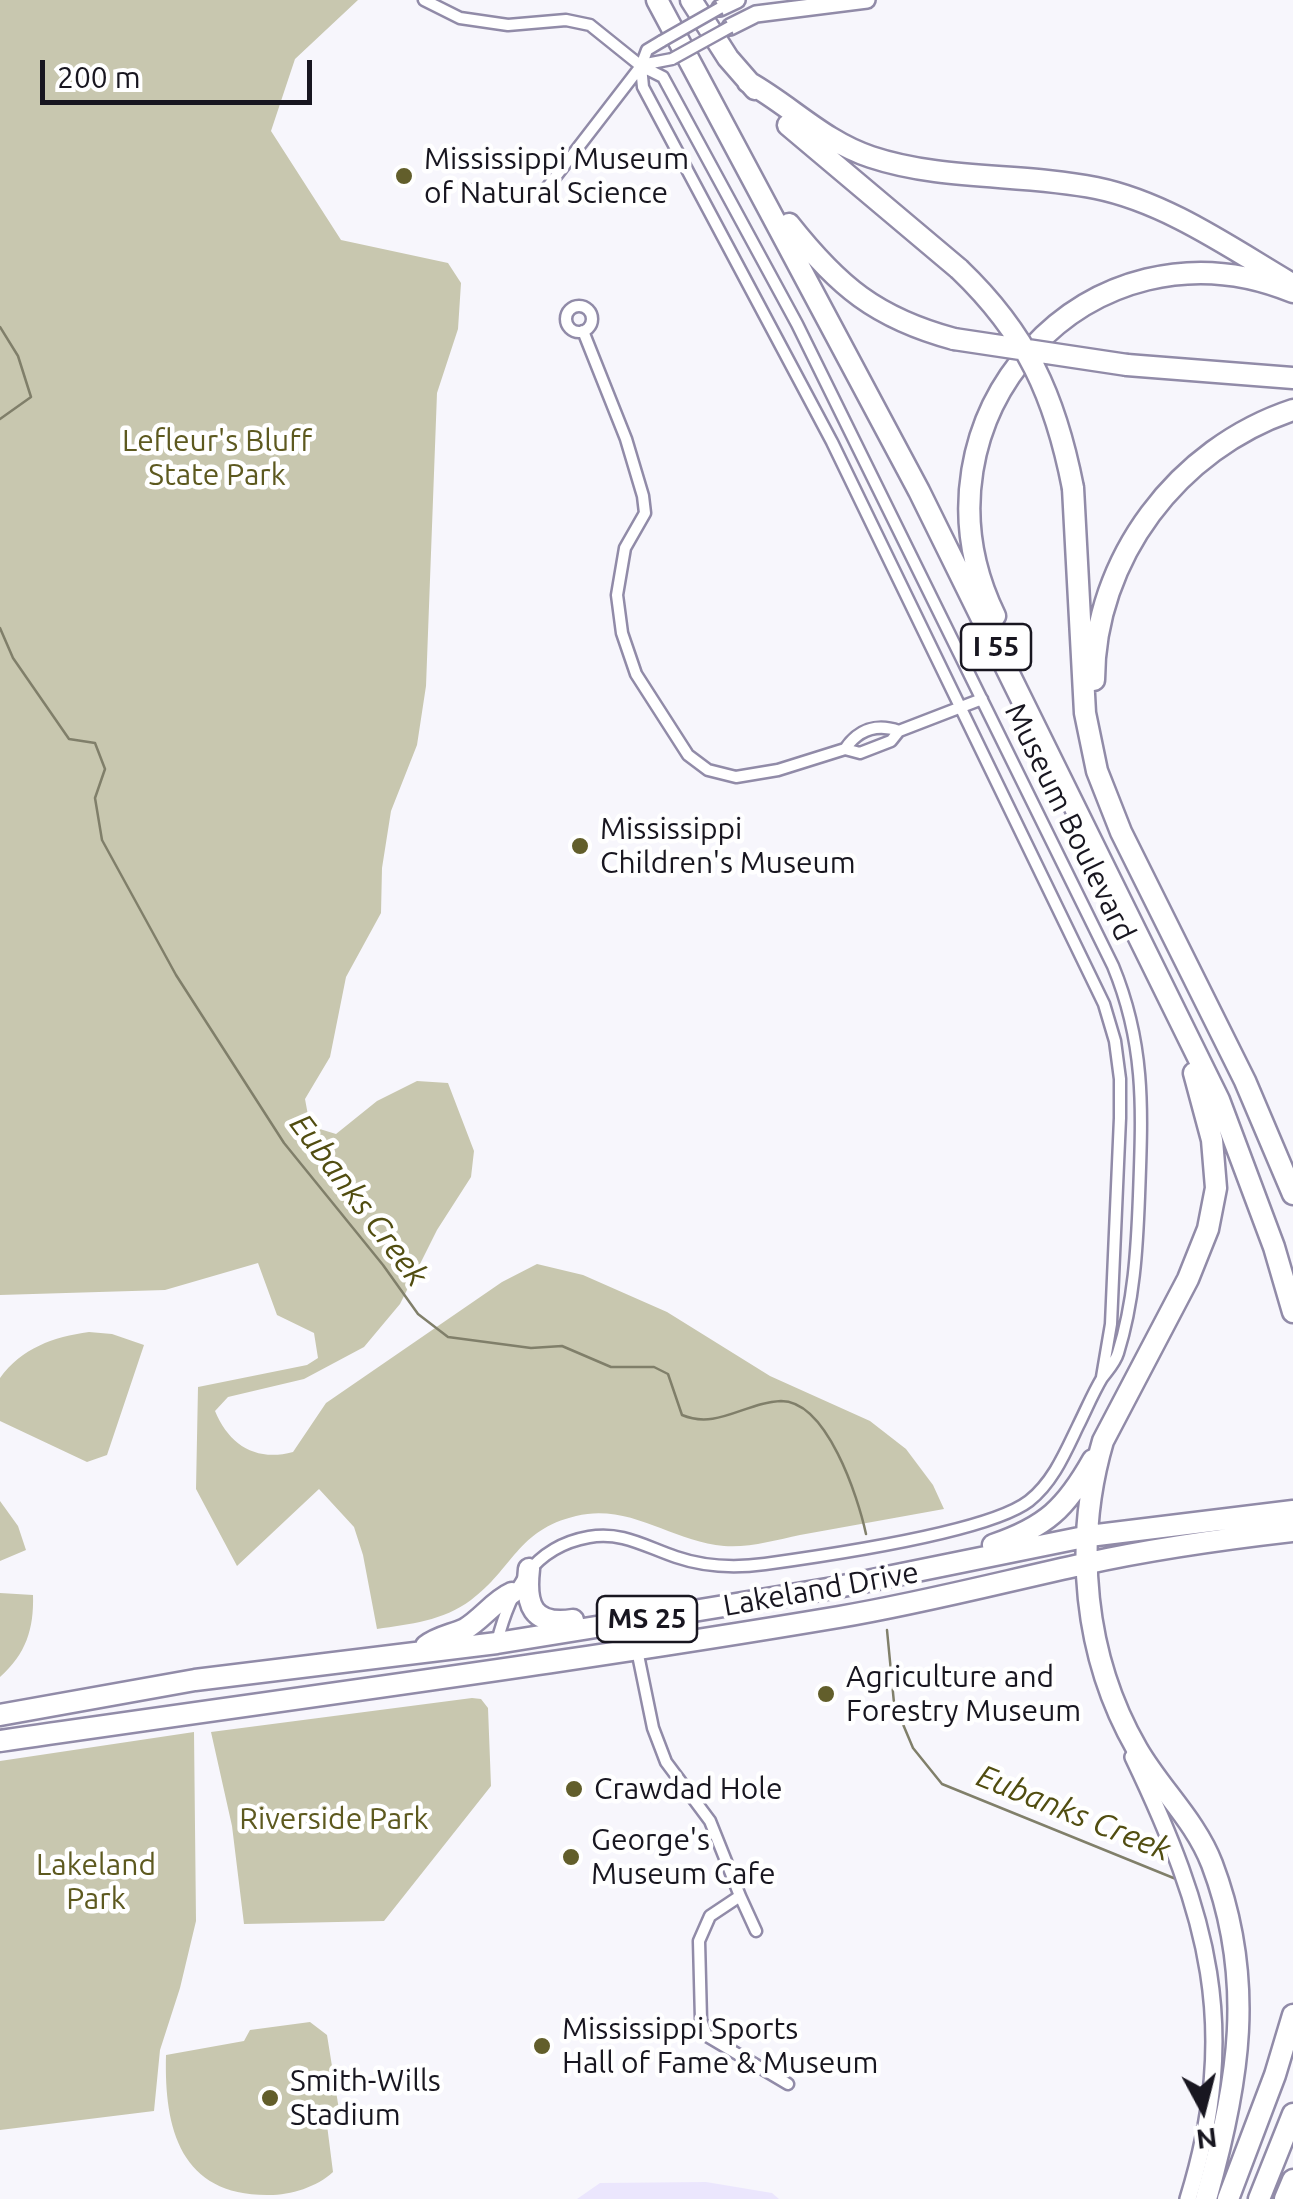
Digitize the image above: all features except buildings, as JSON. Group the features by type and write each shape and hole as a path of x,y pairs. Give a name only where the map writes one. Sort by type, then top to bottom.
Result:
{"highway":[{"name":"I 55","path":"657,0 920,491 1172,1005 1218,1100 1274,1246 1293,1312"},
{"path":"691,0 728,58 786,123 959,268 993,301 1031,360 1057,422 1072,488 1081,671 1090,744 1120,832 1293,1170"},
{"path":"748,82 772,95 814,129 872,158 912,167 1097,188 1138,200 1293,284"},
{"path":"754,180 838,282 896,318 954,339 1127,365 1293,378"},
{"path":"1274,1246 1254,1164 1222,1080 990,606 974,551 969,496 977,443 996,393 1036,342 1091,302 1136,283 1189,274 1245,277 1293,292"},
{"path":"1181,951 1162,888 1118,792 1099,732 1094,684 1099,628 1117,570 1156,505 1196,464 1217,449 1264,421 1293,410"},
{"path":"924,1570 1016,1537 1052,1518 1074,1494 1188,1278 1208,1229 1216,1188 1212,1140 1172,1005"},
{"path":"1245,1081 1293,1194"},
{"path":"1104,1441 1096,1467 1085,1563 1088,1601 1110,1697 1139,1753 1190,1822 1210,1860 1235,1953 1239,2000 1237,2070 1206,2199"},
{"name":"Lakeland Drive","path":"0,1715 195,1680 496,1643 628,1622 924,1570 1089,1536 1292,1521"},
{"name":"Lakeland Drive","path":"0,1741 200,1710 494,1672 944,1598 1085,1563 1292,1521"},
{"path":"529,1569 528,1599 538,1615 549,1621 564,1621 610,1614 628,1622 637,1650"},
{"path":"944,1598 1059,1582 1088,1601"},
{"path":"420,1652 430,1642 460,1631 488,1613 501,1598 512,1594"},
{"path":"494,1672 496,1643"},
{"path":"195,1680 200,1710"},
{"path":"50,1707 53,1734"},
{"path":"1228,2199 1275,2075 1293,2015"},
{"path":"1259,2199 1293,2114"},
{"path":"1285,2199 1293,2180"}],"street":[{"name":"Museum Boulevard","path":"424,0 460,18 508,25 566,20 590,25 640,66 663,76 788,306 1099,938 1129,1005 1143,1086 1133,1292 1116,1360 1102,1379 1052,1476 1028,1502 1007,1513 906,1539 731,1567 674,1557 638,1541 612,1535 590,1536 565,1543 539,1558 529,1569 512,1594 496,1643"},
{"path":"468,190 521,197 543,194 640,66 647,50 737,0"},
{"path":"640,66 672,59 756,14 804,4 867,0"},
{"name":"Museum Boulevard","path":"640,66 643,87 777,334 1104,1004 1115,1041 1120,1079 1120,1136 1111,1324 1102,1379"},
{"path":"583,331 626,440 643,496 645,513 625,548 618,596 622,634 636,674 688,755 708,770 736,777 778,770 845,749 860,753 891,741 898,731 982,699"},
{"path":"845,749 855,734 884,726 898,731"},
{"path":"1080,948 1099,938"},
{"path":"1120,1136 1142,1136"},
{"path":"637,1650 653,1728 666,1762 710,1821 756,1931"},
{"path":"1110,1697 1126,1744 1166,1828 1192,1896 1211,1986 1216,2020 1211,2102 1188,2199"},
{"path":"740,1896 710,1916 699,1941 701,2020 707,2036 788,2084"}],"shaded area":[{"path":"706,2182 772,2193 779,2199 577,2199 600,2183"}],"green space":[{"name":"Lefleur's Bluff State Park","path":"0,0 358,0 295,59 271,131 341,240 448,263 461,283 458,329 437,393 426,686 417,745 391,811 382,868 381,913 346,977 330,1057 305,1099 310,1126 336,1134 377,1101 417,1081 448,1083 474,1151 471,1177 437,1230 400,1304 364,1347 304,1379 228,1397 215,1411 221,1423 245,1448 267,1455 293,1452 326,1403 502,1282 537,1264 583,1275 667,1312 770,1376 870,1421 906,1449 933,1485 944,1509 733,1546 705,1543 615,1515 576,1516 556,1522 528,1541 485,1588 460,1607 426,1620 377,1629 354,1527 319,1489 237,1566 196,1489 198,1387 307,1365 318,1358 314,1333 277,1315 258,1263 165,1290 0,1295"},
{"path":"89,1332 112,1334 144,1345 107,1455 87,1462 0,1421 0,1378 18,1359 39,1346"},
{"path":"0,1501 18,1526 26,1550 0,1561"},
{"path":"0,1593 33,1595 27,1640 0,1677"},
{"name":"Riverside Park","path":"481,1699 488,1708 491,1786 384,1921 244,1924 232,1826 211,1732"},
{"name":"Lakeland Park","path":"194,1732 196,1921 160,2050 154,2111 0,2130 0,1761"},
{"name":"Smith-Wills Stadium","path":"310,2022 327,2035 339,2110 327,2125 333,2172 312,2186 277,2195 239,2192 215,2184 197,2171 175,2133 166,2083 166,2055 244,2041 250,2030"}],"waterway":[{"name":"Eubanks Creek","path":"0,327 18,356 31,397 0,419"},
{"name":"Eubanks Creek","path":"0,628 13,658 69,739 95,743 105,769 95,798 102,840 176,975 284,1143 418,1314 448,1337 531,1348 562,1346 611,1367 654,1367 668,1374 682,1415 695,1419 781,1401 798,1405 813,1417 838,1454 866,1534"},
{"name":"Eubanks Creek","path":"887,1630 894,1703 913,1748 942,1784 1176,1879"}],"place":[{"name":"Mississippi Museum of Natural Science","path":"404,176"},
{"name":"Mississippi Children's Museum","path":"580,846"},
{"name":"Agriculture and Forestry Museum","path":"826,1694"},
{"name":"Crawdad Hole","path":"574,1789"},
{"name":"George's Museum Cafe","path":"571,1857"},
{"name":"Mississippi Sports Hall of Fame & Museum","path":"542,2046"},
{"name":"Smith-Wills Stadium","path":"270,2098"}]}
